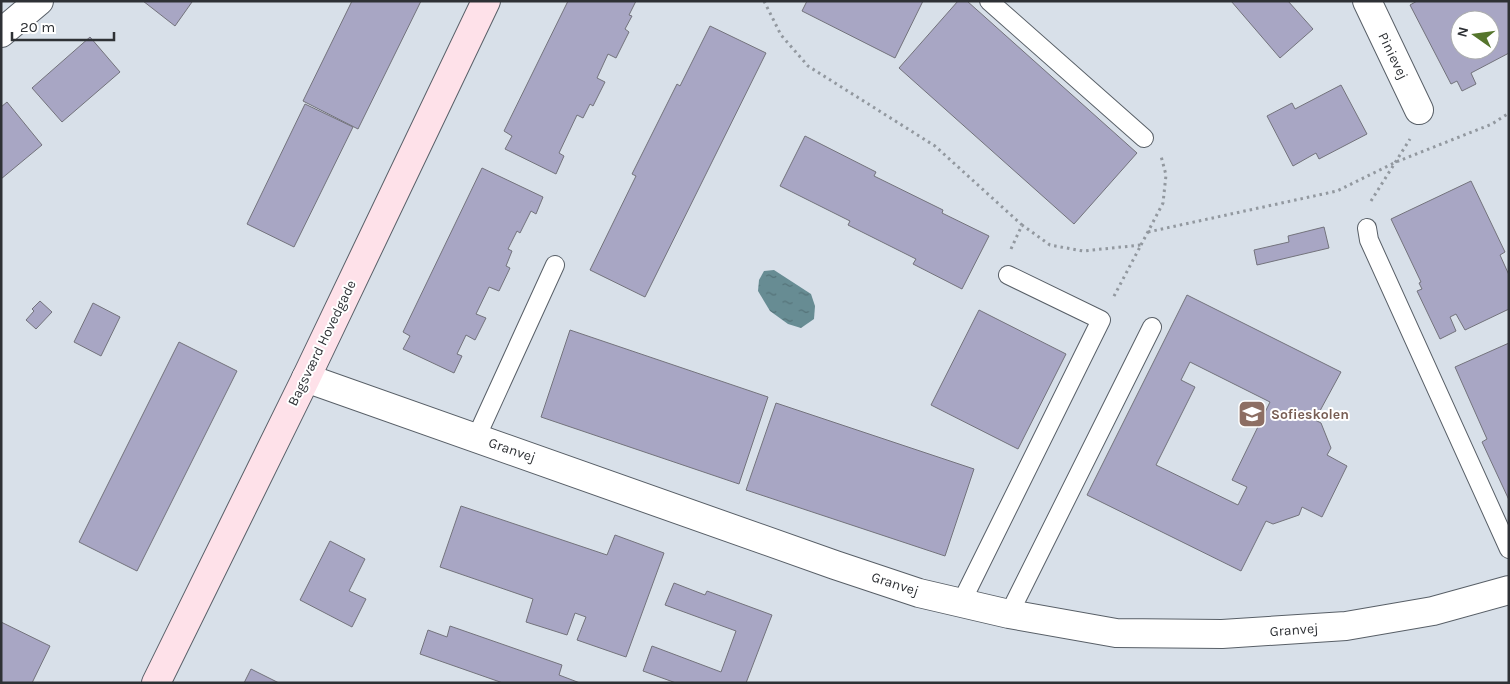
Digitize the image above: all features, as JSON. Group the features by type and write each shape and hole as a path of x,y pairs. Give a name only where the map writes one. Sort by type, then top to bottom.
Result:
{"street":[{"path":"1,34 39,1"},
{"name":"Bagsværd Hovedgade","path":"156,683 306,378 486,1"},
{"name":"Pinievej","path":"1367,1 1419,110"},
{"name":"Granvej","path":"306,378 919,593 1009,614 1116,633 1222,634 1346,626 1433,610 1509,590"}],"lane":[{"path":"989,1 1144,138"},
{"path":"1367,228 1369,240 1509,549"},
{"path":"476,438 555,265"},
{"path":"961,603 1100,320 1008,275"},
{"path":"1009,614 1152,327"}],"path":[{"path":"764,1 781,35 808,66 935,146 1022,225 1050,245 1083,251 1141,244"},
{"path":"1367,228 1365,216 1371,200 1416,127 1419,110"},
{"path":"1148,232 1337,191 1396,162 1492,124 1509,113"},
{"path":"1100,320 1163,203 1166,175 1161,155 1144,138"},
{"path":"1008,275 1008,254 1022,225"}],"water":[{"path":"774,270 811,294 815,306 814,319 801,328 788,324 770,311 758,291 759,280 764,271"}],"building":[{"path":"143,1 191,1 192,2 175,26"},
{"path":"352,1 421,1 358,129 303,101"},
{"path":"568,1 636,1 629,15 632,16 625,29 629,32 616,58 608,54 597,78 605,82 593,106 590,104 583,118 577,115 559,153 564,156 556,174 505,149 512,136 504,131"},
{"path":"807,1 923,1 895,58 802,11"},
{"path":"958,1 967,1 1137,153 1074,224 899,68"},
{"path":"1231,1 1288,1 1313,29 1280,58"},
{"path":"1417,1 1509,1 1509,53 1500,58 1500,10 1450,10 1450,60 1496,60 1471,73 1476,84 1462,91 1457,81 1451,84 1410,5"},
{"path":"710,26 766,53 645,297 590,270 636,176 632,174 677,84 680,86"},
{"path":"90,37 120,72 62,122 32,88"},
{"path":"1341,85 1367,134 1319,159 1316,153 1293,166 1267,116 1292,103 1295,109"},
{"path":"7,102 42,145 1,179 1,107"},
{"path":"305,104 353,127 294,247 247,224"},
{"path":"805,136 876,172 874,176 943,210 942,213 989,236 962,289 913,264 916,259 848,225 850,221 780,186"},
{"path":"482,168 543,197 536,214 531,211 520,233 517,231 508,249 512,251 506,266 510,268 499,291 489,287 476,314 486,318 475,340 466,335 457,354 462,356 454,373 403,349 410,336 403,332"},
{"path":"1471,181 1505,252 1500,255 1509,275 1509,309 1465,330 1456,314 1450,317 1456,331 1440,339 1417,291 1422,289 1419,283 1421,282 1391,219"},
{"path":"1324,227 1329,248 1257,265 1254,250 1289,242 1288,236"},
{"path":"1187,295 1341,372 1315,420 1321,423 1331,448 1327,455 1347,466 1322,517 1302,507 1299,515 1273,524 1266,521 1241,571 1087,495","holes":["1190,362 1270,402 1232,480 1247,487 1238,505 1156,465 1195,387 1181,380"]},
{"path":"40,301 52,312 36,329 26,320 34,311 32,309"},
{"path":"93,303 120,317 101,356 74,342"},
{"path":"979,310 1066,354 1018,449 931,405"},
{"path":"570,330 768,397 739,484 541,417"},
{"path":"179,342 237,371 137,571 79,542"},
{"path":"1509,343 1509,500 1482,442 1487,439 1455,367"},
{"path":"776,403 974,469 945,556 746,490"},
{"path":"461,506 607,555 615,535 664,553 626,657 577,640 586,617 575,613 567,635 526,622 533,599 440,567"},
{"path":"330,541 365,559 349,591 366,599 352,627 300,600"},
{"path":"674,583 705,595 707,591 772,615 746,683 676,683 643,671 652,646 721,672 736,631 665,605"},
{"path":"1,622 50,646 32,683 1,683"},
{"path":"450,626 562,665 559,675 580,683 503,683 420,654 428,630 447,637"},
{"path":"251,669 279,683 244,683"}],"place":[{"name":"Sofieskolen","path":"1252,414"}]}
